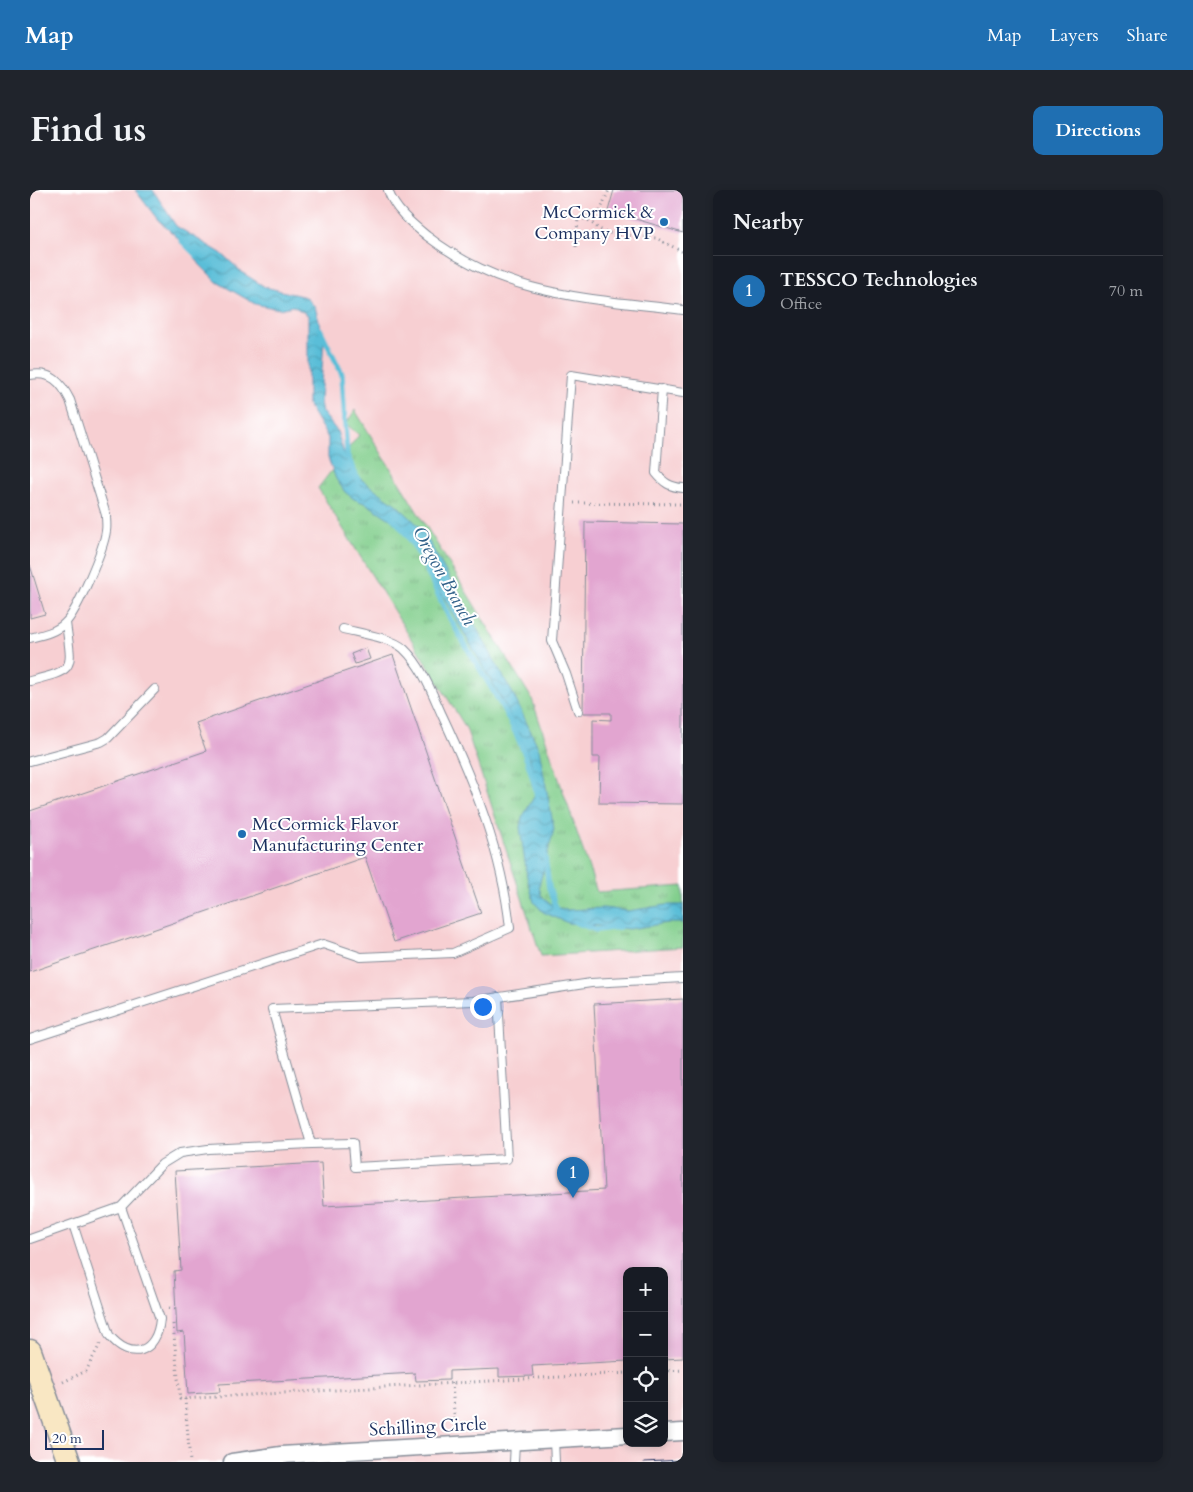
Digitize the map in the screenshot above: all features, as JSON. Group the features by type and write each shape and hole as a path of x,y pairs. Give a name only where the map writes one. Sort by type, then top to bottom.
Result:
{"main road":[{"path":"30,1350 69,1462"}],"street":[{"path":"668,1433 683,1432"},
{"name":"Schilling Circle","path":"232,1462 281,1455 623,1436"}],"lane":[{"path":"388,190 400,212 440,246 497,278 548,292 683,310"},
{"path":"30,375 41,373 51,376 63,384 70,400 106,516 106,531 103,544 75,609 66,623 54,631 30,638"},
{"path":"578,711 566,674 552,641 571,375 683,393"},
{"path":"662,389 656,473 664,482 672,487 683,488"},
{"path":"30,682 62,673 68,666 71,657 66,623"},
{"path":"30,1039 323,944 361,957 453,953 510,928 506,893 484,811 420,669 403,648 343,629"},
{"path":"30,761 101,742 155,690"},
{"path":"311,1144 272,1009 473,1001 592,983 683,978"},
{"path":"30,1239 120,1207 162,1164 180,1153 208,1149 354,1143 355,1167 507,1159 498,997"},
{"path":"73,1224 109,1335 126,1350 146,1349 154,1342 159,1333 160,1319 120,1207"},
{"path":"554,1440 555,1462"},
{"path":"514,1462 515,1442"}],"path":[{"path":"588,220 600,211 609,190"},
{"path":"576,247 578,218 588,220 599,230 656,238 683,252"},
{"path":"562,503 683,504"},
{"path":"166,1299 172,1316 176,1342 180,1399 623,1373"},
{"path":"43,1388 69,1380 86,1371 95,1351 109,1335"},
{"path":"668,1371 683,1370"},
{"path":"452,1383 457,1445"},
{"path":"185,1398 190,1462"}],"shaded area":[{"path":"30,190 683,190 683,886 597,892 532,699 360,435 318,488 466,728 541,956 683,947 683,1462 30,1462"}],"green space":[{"path":"355,410 532,699 597,892 683,886 683,947 541,956 466,728 318,488 359,435 346,424"}],"water":[{"name":"Oregon Branch","path":"135,190 153,190 176,226 221,253 243,273 265,287 306,297 315,307 324,339 320,402 322,412 337,431 344,454 355,475 397,505 422,529 513,694 539,749 554,829 539,886 541,895 546,901 557,908 569,910 603,908 628,911 666,905 683,905 683,923 667,923 629,929 568,923 543,912 534,902 527,877 520,827 522,818 534,797 536,786 530,759 504,703 404,528 367,504 354,499 345,492 336,479 328,458 328,438 308,405 308,315 293,306 279,309 255,304 217,282 200,265 190,249 158,220"}],"building":[{"name":"McCormick & Company HVP","path":"614,190 683,190 683,233 608,211"},
{"path":"585,522 683,524 683,804 599,803 600,757 593,757 593,719 611,720 611,713 583,713"},
{"path":"30,565 45,614 30,618"},
{"path":"366,648 370,659 355,664 351,654"},
{"name":"McCormick Flavor Manufacturing Center","path":"393,655 481,913 394,942 365,857 30,972 30,811 206,751 196,723"},
{"path":"683,999 683,1358 668,1359 668,1267 623,1267 623,1361 532,1366 533,1376 499,1377 499,1369 449,1371 449,1380 416,1381 415,1373 219,1384 220,1392 188,1394 184,1332 177,1333 174,1271 181,1270 175,1171 321,1163 324,1206 604,1190 594,1004"}],"waterway":[{"name":"Oregon Branch","path":"181,240 197,256"},
{"name":"Oregon Branch","path":"320,329 342,374 347,455 359,482"},
{"name":"Oregon Branch","path":"391,516 401,526 416,550 448,615 512,725 531,771 537,796"},
{"name":"Oregon Branch","path":"544,850 549,888 557,911"},
{"name":"Oregon Branch","path":"575,922 596,930 619,927"}],"tram line":[{"path":"644,1462 683,1460"}],"place":[{"name":"McCormick & Company HVP","path":"664,222"},
{"name":"McCormick Flavor Manufacturing Center","path":"242,834"},
{"name":"TESSCO Technologies","path":"573,1198"}]}
